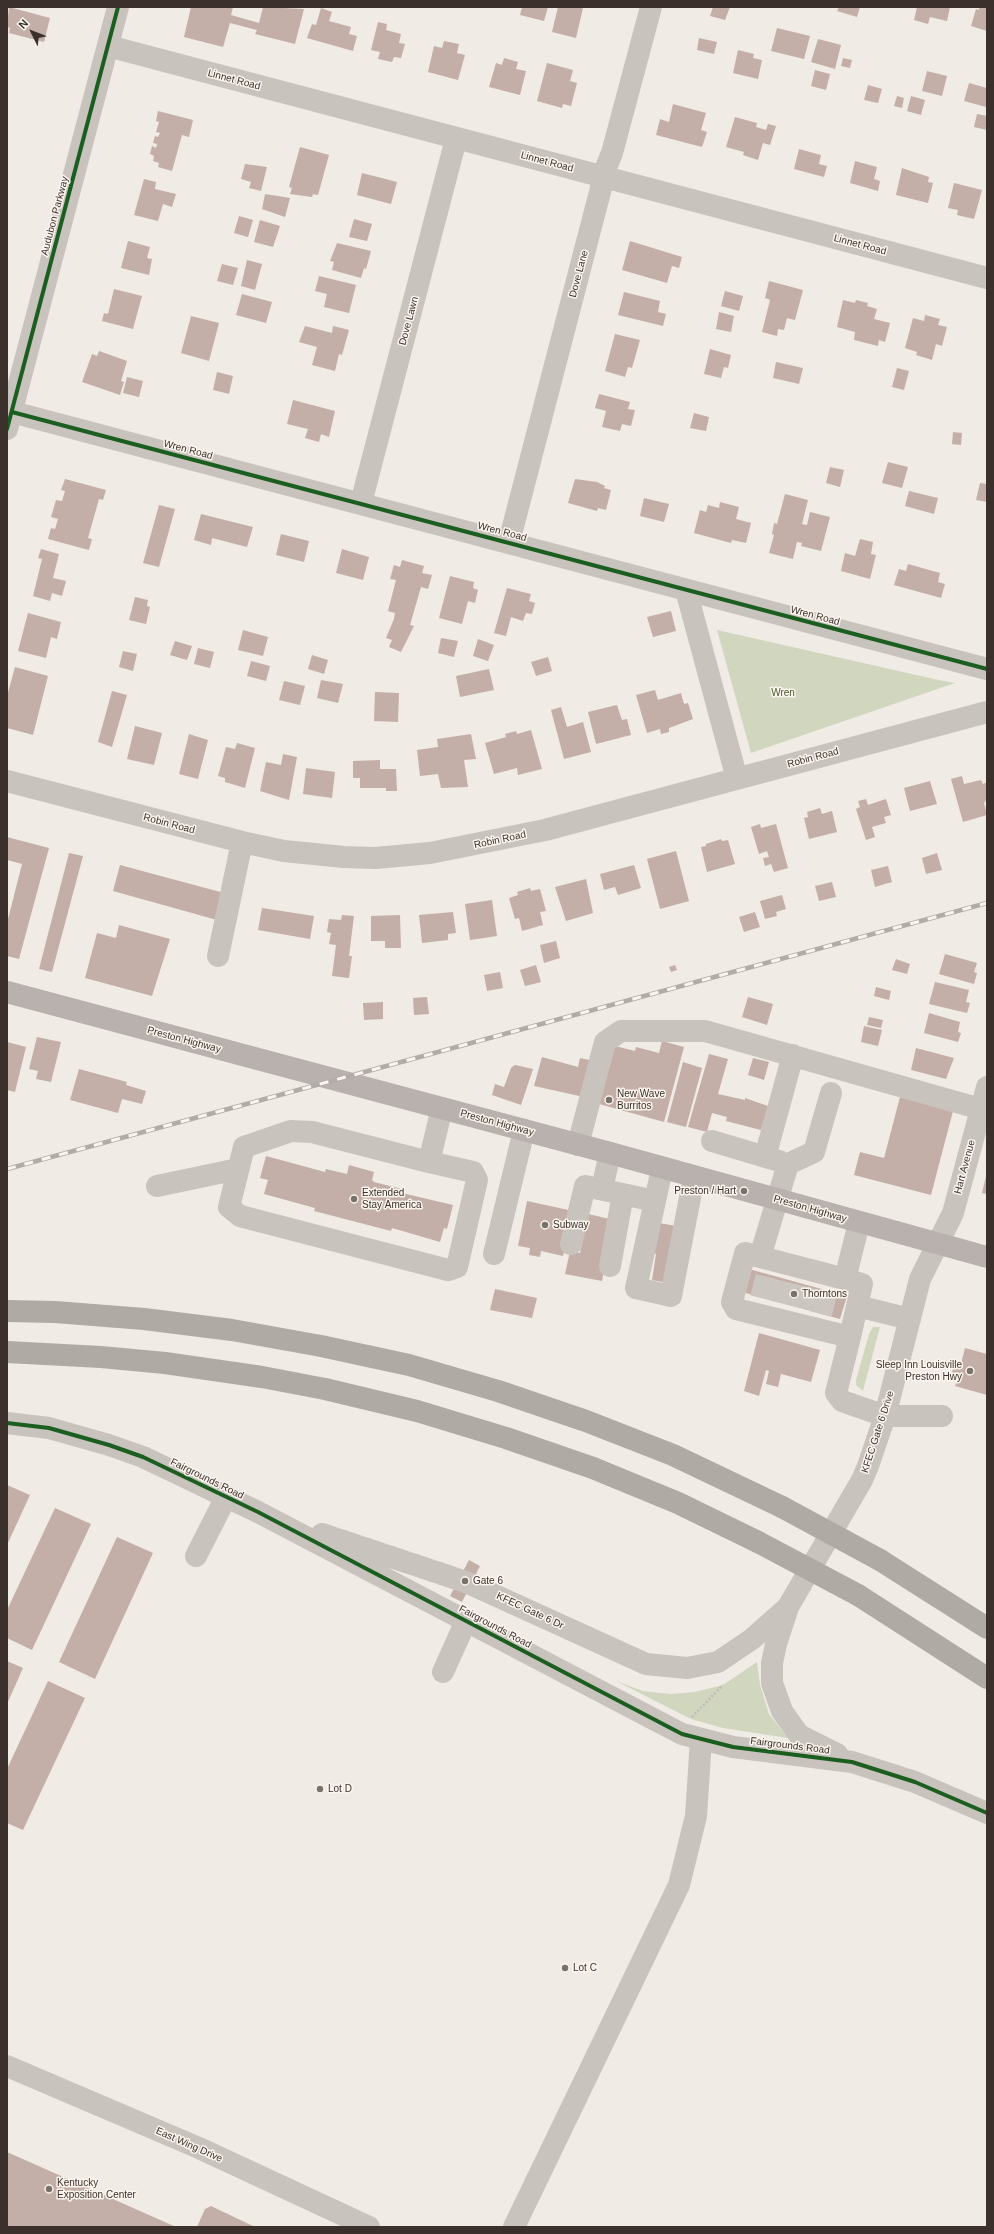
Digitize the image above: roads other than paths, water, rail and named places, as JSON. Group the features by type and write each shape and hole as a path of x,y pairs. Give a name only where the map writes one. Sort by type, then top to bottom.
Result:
{"highway":[{"path":"7,1310 144,1319 225,1329 321,1346 409,1365 498,1391 586,1421 673,1455 782,1507 880,1560 987,1628"},
{"path":"7,1352 101,1357 172,1364 318,1388 417,1411 506,1438 593,1468 678,1503 758,1542 858,1595 987,1678"}],"main road":[{"name":"Preston Highway","path":"7,992 578,1144 662,1169 987,1257"}],"street":[{"name":"Audubon Parkway","path":"9,420 118,7"},
{"name":"Dove Lane","path":"509,542 604,177 651,7"},
{"name":"Linnet Road","path":"108,46 987,278"},
{"name":"Dove Lawn","path":"361,503 456,139"},
{"name":"Wren Road","path":"9,420 361,503 987,669"},
{"path":"686,590 737,779"},
{"name":"Robin Road","path":"7,781 242,842 284,850 344,857 375,858 430,854 545,830 987,712"},
{"path":"218,956 242,842"},
{"path":"578,1144 605,1042 621,1031 705,1031 981,1109"},
{"path":"765,1157 793,1055"},
{"name":"Hart Avenue","path":"937,1244 953,1213 987,1087"},
{"path":"712,1141 788,1164 814,1152 832,1093"},
{"path":"428,1162 442,1108"},
{"path":"494,1254 524,1130"},
{"path":"291,1131 312,1132 428,1162 473,1172 477,1180 457,1268 448,1270 240,1216 229,1207 244,1147 291,1131"},
{"path":"602,1189 610,1153"},
{"path":"775,1267 778,1200 788,1164"},
{"path":"157,1186 238,1168"},
{"path":"662,1169 636,1288 671,1296 694,1177"},
{"path":"571,1244 586,1186 655,1201"},
{"path":"610,1266 623,1194"},
{"path":"824,1280 859,1223"},
{"name":"KFEC Gate 6 Drive","path":"788,1608 862,1480 885,1416 920,1279 937,1244"},
{"path":"850,1337 820,1321 779,1311 736,1308 732,1302 745,1253 775,1267 824,1280 862,1284 850,1337 836,1393 842,1401 885,1416 942,1416"},
{"path":"857,1306 910,1319"},
{"name":"Fairgrounds Road","path":"7,1423 49,1428 109,1444 143,1457 258,1512 682,1734 733,1747 852,1762 915,1782 987,1813"},
{"path":"196,1556 226,1497"},
{"name":"KFEC Gate 6 Dr","path":"258,1512 466,1582 646,1664 687,1668 718,1662 752,1639 788,1608"},
{"path":"788,1608 772,1663 772,1683 782,1711 798,1735 852,1762"},
{"path":"443,1672 466,1621"},
{"path":"514,2227 679,1884 696,1816 700,1739"},
{"name":"East Wing Drive","path":"7,2066 199,2148 369,2227"}],"tunnel":[{"path":"761,1298 767,1274"},
{"path":"780,1303 786,1279"},
{"path":"801,1308 807,1285"},
{"path":"821,1314 827,1290"}],"railway":[{"path":"7,1169 987,903"}],"place":[{"name":"New Wave Burritos","path":"609,1100"},
{"name":"Preston / Hart","path":"744,1191"},
{"name":"Extended Stay America","path":"354,1199"},
{"name":"Subway","path":"545,1225"},
{"name":"Thorntons","path":"794,1294"},
{"name":"Sleep Inn Louisville Preston Hwy","path":"970,1371"},
{"name":"Gate 6","path":"465,1581"},
{"name":"Lot D","path":"320,1789"},
{"name":"Lot C","path":"565,1968"},
{"name":"Kentucky Exposition Center","path":"49,2189"}],"park label":[{"name":"Wren","path":"783,693"}]}
